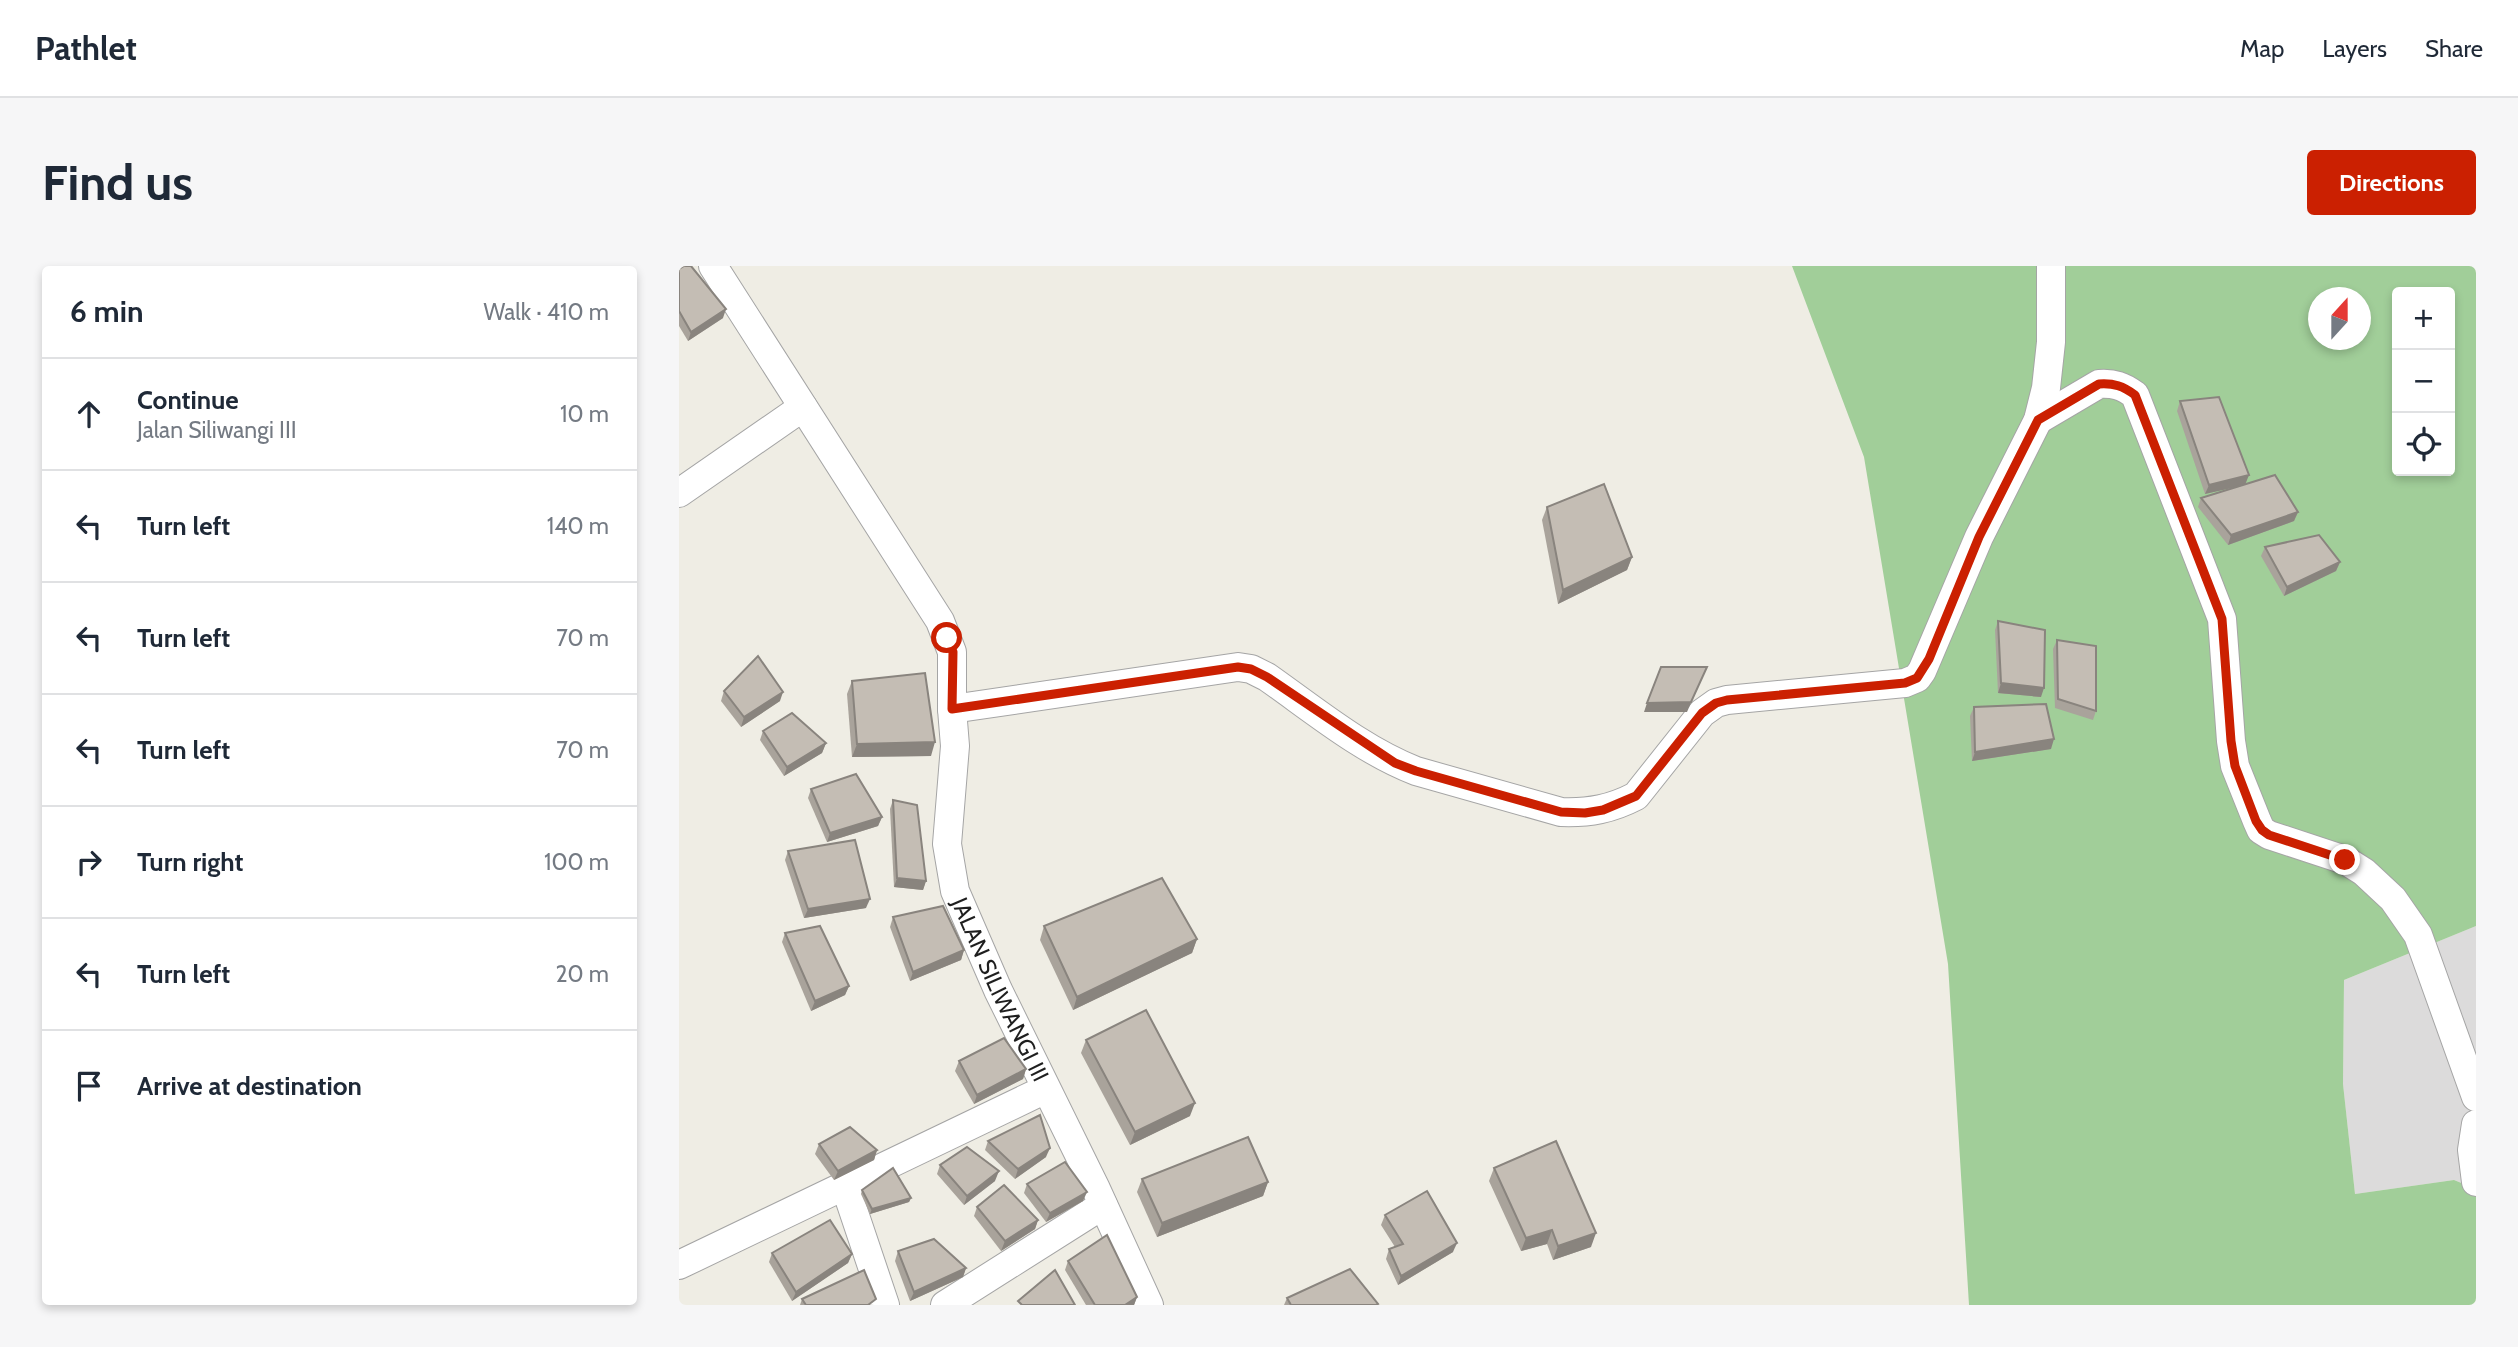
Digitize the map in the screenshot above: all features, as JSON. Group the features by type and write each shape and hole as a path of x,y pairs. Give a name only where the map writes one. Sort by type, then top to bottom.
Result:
{"street":[{"path":"679,493 803,407 713,266"},
{"path":"952,709 1238,667 1251,669 1395,763 1561,812 1585,813 1603,810 1636,796 1702,713 1716,703 1905,683 1917,678 1929,659 1979,537 2038,420 2046,388 2051,342 2051,266"},
{"path":"2038,420 2099,384 2109,383 2124,387 2135,395 2222,619 2228,713 2235,766 2256,821 2269,835 2345,860 2364,872 2393,899 2418,935 2476,1097"},
{"name":"JALAN SILIWANGI III","path":"803,407 940,621 953,652 952,709 955,746 947,844 955,891 998,990 1149,1305"},
{"path":"679,1265 1046,1089"},
{"path":"2476,1124 2472,1150 2476,1182"},
{"path":"845,1186 885,1305"},
{"path":"945,1305 1103,1205"}],"shaded area":[{"path":"2476,926 2476,1189 2454,1180 2355,1194 2343,1084 2344,980"}],"green space":[{"path":"1792,266 2476,266 2476,926 2344,980 2343,1084 2355,1194 2454,1180 2476,1189 2476,1305 1969,1305 1948,964 1864,457"}],"building":[{"path":"691,266 726,309 691,332 679,311 679,269"},
{"path":"2219,397 2249,475 2209,485 2180,401"},
{"path":"2275,475 2298,512 2231,535 2201,498"},
{"path":"1604,484 1632,557 1563,590 1547,507"},
{"path":"2319,535 2340,562 2287,587 2265,547"},
{"path":"1998,621 2045,630 2044,688 2001,683"},
{"path":"2057,640 2096,646 2096,711 2058,699"},
{"path":"758,656 783,692 744,717 724,691"},
{"path":"1661,667 1707,667 1691,702 1647,703"},
{"path":"925,673 935,742 857,744 852,681"},
{"path":"2046,704 2054,739 1975,752 1974,707"},
{"path":"792,713 826,743 787,767 763,731"},
{"path":"856,774 882,817 830,833 811,789"},
{"path":"893,800 917,805 926,881 897,878"},
{"path":"855,840 870,899 808,909 788,851"},
{"path":"1162,878 1197,939 1077,997 1044,926"},
{"path":"943,906 964,950 913,972 893,917"},
{"path":"820,926 849,986 815,1001 785,933"},
{"path":"1146,1010 1195,1103 1135,1132 1086,1040"},
{"path":"1004,1038 1026,1069 977,1095 959,1061"},
{"path":"1040,1115 1050,1148 1018,1169 988,1141"},
{"path":"850,1127 877,1150 838,1171 819,1144"},
{"path":"1248,1137 1268,1182 1162,1223 1142,1179"},
{"path":"1556,1141 1596,1233 1558,1246 1552,1230 1526,1238 1494,1168"},
{"path":"967,1147 999,1171 967,1196 940,1165"},
{"path":"1065,1162 1087,1192 1050,1213 1027,1184"},
{"path":"893,1168 911,1198 872,1209 862,1190"},
{"path":"1004,1185 1038,1220 1005,1241 977,1207"},
{"path":"1427,1191 1457,1243 1401,1276 1389,1249 1403,1244 1385,1215"},
{"path":"830,1220 852,1254 796,1292 772,1253"},
{"path":"1107,1235 1137,1297 1125,1305 1095,1305 1068,1261"},
{"path":"934,1239 966,1268 914,1292 898,1251"},
{"path":"1350,1269 1378,1304 1291,1305 1287,1298"},
{"path":"864,1270 876,1299 868,1305 806,1305 802,1299"},
{"path":"1055,1270 1075,1305 1022,1305 1018,1301"}],"route":[{"path":"947,638 953,652 952,709 1222,667 1251,669 1395,763 1561,812 1585,813 1603,810 1636,796 1702,713 1716,703 1905,683 1917,678 1929,659 1979,537 2038,420 2099,384 2109,383 2124,387 2135,395 2222,619 2228,713 2235,766 2256,821 2269,835 2345,860"}]}
